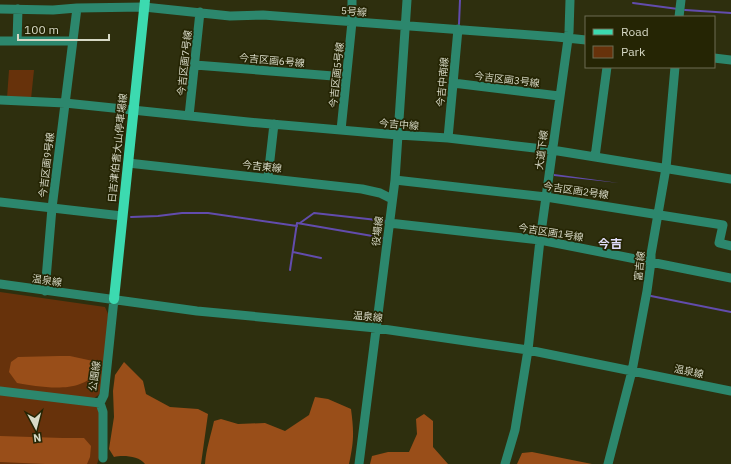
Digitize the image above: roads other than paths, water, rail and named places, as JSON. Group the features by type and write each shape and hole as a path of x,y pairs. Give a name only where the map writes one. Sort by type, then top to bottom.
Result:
{"main road":[{"name":"日吉津伯耆大山停車場線","path":"114,299 144,3"}],"street":[{"name":"今吉区画5号線","path":"341,130 352,22 352,0"},
{"name":"役場線","path":"359,464 395,180 407,0"},
{"name":"大道下線","path":"505,464 515,430 528,350 540,240 568,38 570,0"},
{"path":"680,16 681,0"},
{"name":"5号線","path":"0,9 53,10 144,3 230,16 263,15 585,40"},
{"name":"今吉区画9号線","path":"45,291 52,208 77,8"},
{"path":"17,41 18,9"},
{"name":"今吉区画7号線","path":"189,116 200,12"},
{"name":"今吉中南線","path":"448,138 458,29"},
{"path":"0,41 72,41"},
{"path":"715,58 731,60"},
{"name":"今吉区画6号線","path":"195,65 346,77"},
{"path":"595,157 607,68"},
{"name":"富吉線","path":"608,464 632,371 647,291 651,254 666,168 675,68"},
{"name":"今吉区画3号線","path":"453,83 559,96"},
{"name":"今吉中線","path":"0,100 65,104 341,130 448,138 552,150 731,179"},
{"path":"268,177 274,124"},
{"name":"今吉東線","path":"128,163 362,188 380,193 392,199"},
{"name":"今吉区画2号線","path":"395,180 546,197 723,225 720,243 731,246"},
{"path":"0,202 122,216"},
{"name":"今吉区画1号線","path":"389,223 540,240 731,278"},
{"name":"温泉線","path":"0,284 197,311 376,328 528,350 731,391"},
{"name":"公園線","path":"0,391 100,403 104,395 114,299"},
{"path":"100,403 103,412 103,458"}],"waterway":[{"path":"459,24 460,0"},
{"path":"633,3 678,9"},
{"path":"685,10 731,13"},
{"path":"131,217 182,213 208,213 297,226"},
{"path":"300,223 314,213 386,221"},
{"path":"290,270 297,223 384,238"},
{"path":"293,252 321,258"},
{"path":"651,296 731,312"}],"district":[{"name":"今吉","path":"610,244"}]}
